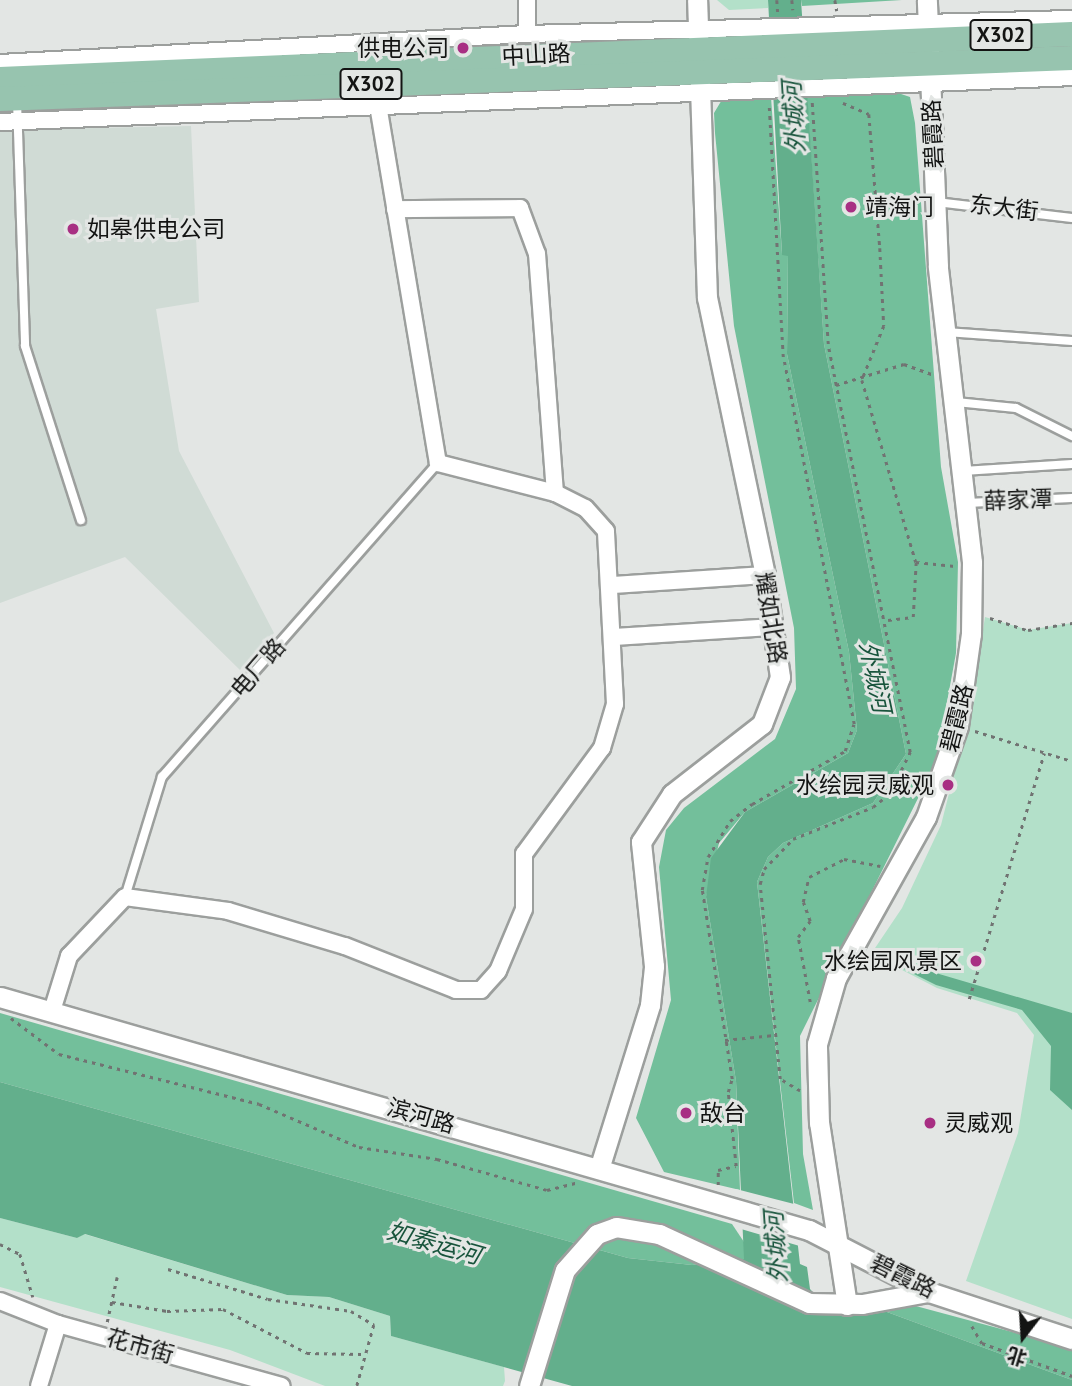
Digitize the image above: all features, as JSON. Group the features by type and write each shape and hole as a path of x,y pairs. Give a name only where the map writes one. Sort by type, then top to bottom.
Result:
{"main road":[{"name":"中山路","path":"0,79 742,59 839,54 928,29 1072,33"},
{"name":"中山路","path":"839,54 930,72 1072,58"},
{"name":"中山路","path":"12,106 696,60"}],"street":[{"path":"527,0 527,34"},
{"name":"耀如北路","path":"599,1169 650,1005 652,935 639,869 641,842 672,794 762,724 780,677 775,627 765,575 707,298 696,60 697,0"},
{"name":"碧霞路","path":"927,0 943,332 972,568 972,615 958,726 898,875 836,978 820,1025 818,1102 839,1242 929,1292 1072,1339"},
{"path":"928,29 1072,19"},
{"path":"0,63 527,34 696,60"},
{"path":"0,122 12,106 379,105 696,60 839,54"},
{"path":"930,72 1072,77"},
{"path":"52,1011 69,956 125,897 228,911 345,946 456,990 481,990 498,971 524,909 524,854 602,748 615,704 613,585 606,531 585,508 555,493 438,463 394,209 379,105"},
{"path":"394,209 520,208 537,254 555,493"},
{"path":"613,585 765,575"},
{"path":"614,637 775,627"},
{"name":"滨河路","path":"2,1001 52,1011 810,1230 839,1242"},
{"path":"529,1386 565,1270 597,1234 616,1227 659,1234 809,1303 840,1305 929,1292"},
{"path":"839,1242 840,1305"},
{"name":"花市街","path":"0,1301 35,1310 58,1324 282,1386"},
{"path":"39,1386 58,1324"}],"lane":[{"path":"12,106 24,346 81,520"},
{"name":"东大街","path":"936,202 1072,218"},
{"path":"943,332 1072,341"},
{"path":"951,402 1016,408 1072,436"},
{"name":"电厂路","path":"125,897 162,777 438,463"},
{"path":"961,471 1072,464"},
{"name":"薛家潭","path":"965,503 1072,498"}],"path":[{"path":"811,92 828,344 887,620 910,752 890,793 873,807 793,839 764,869 760,884 780,1079 818,1102"},
{"path":"812,102 823,102"},
{"path":"834,102 869,114 884,326 862,380 916,562 913,617 887,620"},
{"path":"836,385 862,380 904,364 948,379"},
{"path":"916,562 972,568"},
{"path":"972,615 1028,630 1072,623"},
{"path":"958,726 1072,761"},
{"path":"969,999 1044,753"},
{"path":"820,1025 803,988 799,960 799,937 810,921 803,902 809,877 844,859 865,859 898,875"},
{"path":"2,1001 15,1024 59,1054 258,1104 359,1147 437,1159 547,1190 570,1188 599,1169"},
{"path":"725,1040 775,1035"},
{"path":"0,1244 20,1254 35,1310"},
{"path":"168,1269 268,1299 351,1311 374,1325 362,1354 357,1386"},
{"path":"103,1336 117,1278"},
{"path":"112,1302 167,1311 223,1309 307,1353 362,1354"},
{"path":"969,1321 982,1343 1072,1376"}],"shaded area":[{"path":"717,0 768,0 768,8 729,10"},
{"path":"801,0 902,0 802,6"},
{"path":"895,92 910,97 915,123 941,467 958,562 956,653 936,762 800,1036 803,1154 813,1210 794,1203 757,882 768,857 783,843 873,803 906,754 824,344 807,98"},
{"path":"771,97 782,254 788,255 787,354 849,652 857,730 848,753 745,812 719,843 706,897 736,1081 740,1190 664,1172 636,1118 671,1000 659,867 666,830 684,808 775,739 796,689 794,628 734,326 714,113 723,98"},
{"path":"191,126 199,302 156,309 179,451 274,633 240,670 125,557 0,603 0,130"},
{"name":"水绘园风景区","path":"985,617 1028,630 1072,623 1072,1319 966,1281 1018,1133 1034,1035 1017,1013 937,988 871,954 902,908 941,825 971,707"},
{"path":"0,1013 732,1224 746,1245 744,1259 692,1265 628,1258 0,1082"},
{"path":"0,1218 77,1238 84,1234 287,1295 329,1297 390,1316 391,1336 504,1367 505,1381 503,1386 325,1386 230,1350 0,1287"},
{"path":"912,1305 1072,1348 1072,1380 887,1312"}],"water":[{"path":"768,0 801,0 824,344 906,754 873,803 783,843 768,857 757,882 800,1264 807,1267 810,1289 832,1313 887,1312 1072,1380 1072,1386 572,1386 391,1336 390,1316 329,1297 287,1295 85,1234 77,1238 0,1218 0,1082 628,1258 692,1265 744,1259 736,1081 706,897 711,858 745,812 848,753 857,730 849,652 787,354 788,256 782,255"},
{"path":"886,951 929,971 1072,1013 1072,1110 1050,1090 1051,1046 1022,1010 936,985 888,961"}],"pier":[{"path":"736,1189 798,1205 803,1247 741,1229"}],"place":[{"name":"供电公司","path":"463,48"},
{"name":"靖海门","path":"851,207"},
{"name":"如皋供电公司","path":"73,229"},
{"name":"水绘园灵威观","path":"948,785"},
{"name":"水绘园风景区","path":"976,961"},
{"name":"敌台","path":"686,1113"},
{"name":"灵威观","path":"930,1123"}],"water label":[{"name":"外城河","path":"794,117"},
{"name":"外城河","path":"875,677"},
{"name":"如泰运河","path":"434,1243"},
{"name":"外城河","path":"776,1247"}]}
